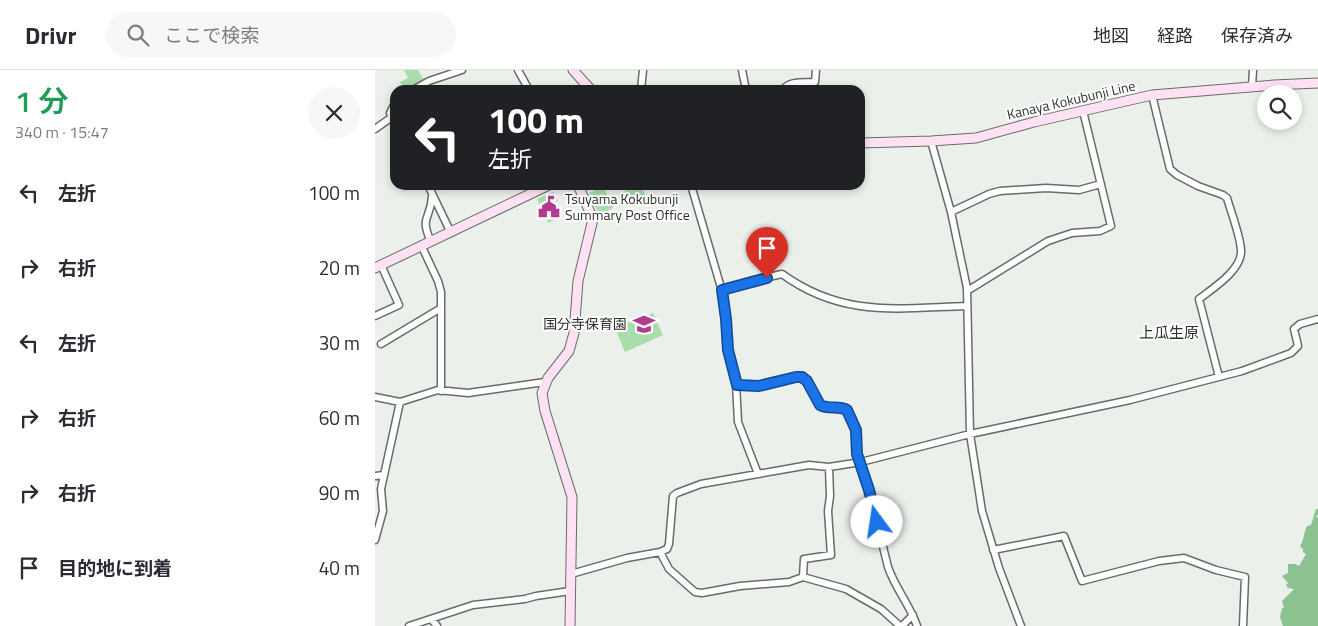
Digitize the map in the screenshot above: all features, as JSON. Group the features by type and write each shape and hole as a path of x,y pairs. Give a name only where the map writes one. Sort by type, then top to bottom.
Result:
{"main road":[{"path":"573,70 586,85"},
{"name":"Kanaya Kokubunji Line","path":"865,143 976,138 1152,95 1318,82"},
{"path":"378,267 539,190"},
{"path":"570,626 572,497 543,403 542,393 545,382 569,351 573,340 578,281 584,249 593,224 592,215 580,190"}],"street":[{"path":"422,85 462,70"},
{"path":"518,70 526,85"},
{"path":"642,85 643,70"},
{"path":"742,70 744,85"},
{"path":"788,85 790,83 815,82 816,70"},
{"path":"1252,87 1253,70"},
{"path":"1152,95 1170,169 1192,183 1227,198 1241,252 1237,264 1228,275 1199,299 1219,377"},
{"path":"967,291 1047,240 1072,233 1100,231 1111,226 1083,111"},
{"path":"375,129 390,122"},
{"path":"931,141 951,212 967,291 971,434 982,511 993,550 1021,626"},
{"path":"951,212 1000,191 1046,188 1079,190 1101,184"},
{"path":"430,190 451,233"},
{"path":"692,190 722,290 728,350 737,385 739,422 757,474"},
{"path":"431,242 425,222 432,194"},
{"path":"422,247 440,287 441,391"},
{"path":"375,316 399,305 378,267"},
{"path":"722,290 782,274 806,290 848,305 885,308 967,306"},
{"path":"381,344 441,308"},
{"path":"571,574 627,558 660,552 667,548 669,544 673,496 677,492 701,484 809,465 829,468 861,462 971,434 1130,400 1242,371 1291,353 1298,346 1294,329 1300,324 1318,319"},
{"path":"737,385 759,386 796,377 805,378 820,405 829,408 844,408 849,412 857,435 857,454 869,490 892,577 917,626"},
{"path":"375,397 400,402 441,391 468,393 545,382"},
{"path":"375,540 383,511 381,489 400,402"},
{"path":"803,577 804,559 831,555 828,511 829,468"},
{"path":"375,476 384,475"},
{"path":"993,550 1065,536 1082,581 1159,561 1184,558 1216,570 1245,577 1243,626"},
{"path":"660,552 669,569 691,589 703,594 740,586 789,582 803,577 846,589 881,609 901,626 913,615"},
{"path":"409,626 473,606 570,591"},
{"path":"432,620 437,626"}],"shaded area":[{"path":"1316,509 1318,509 1318,515 1316,516 1318,518 1318,626 1283,626 1280,617 1282,608 1284,608 1282,601 1294,589 1288,588 1286,585 1288,583 1282,576 1288,573 1288,564 1299,566 1306,554 1300,546 1307,526 1311,525"}],"building":[{"path":"404,70 418,70 423,79 413,85 402,85 400,82 408,78"},
{"path":"605,190 613,208 599,215 589,193"},
{"path":"625,190 643,190 647,200 630,206"},
{"path":"554,192 558,201 553,204 559,217 548,223 537,199"},
{"path":"653,313 663,335 625,352 617,333 625,330 622,323 641,314 642,318"}],"place":[{"name":"Tsuyama Kokubunji Summary Post Office","path":"549,207"},
{"name":"国分寺保育園","path":"644,324"}],"district":[{"name":"上瓜生原","path":"1169,333"}],"route":[{"path":"767,278 722,290 728,350 737,385 759,386 799,376 805,378 820,405 829,408 841,407 847,410 856,430 857,454 861,462 877,522"}]}
